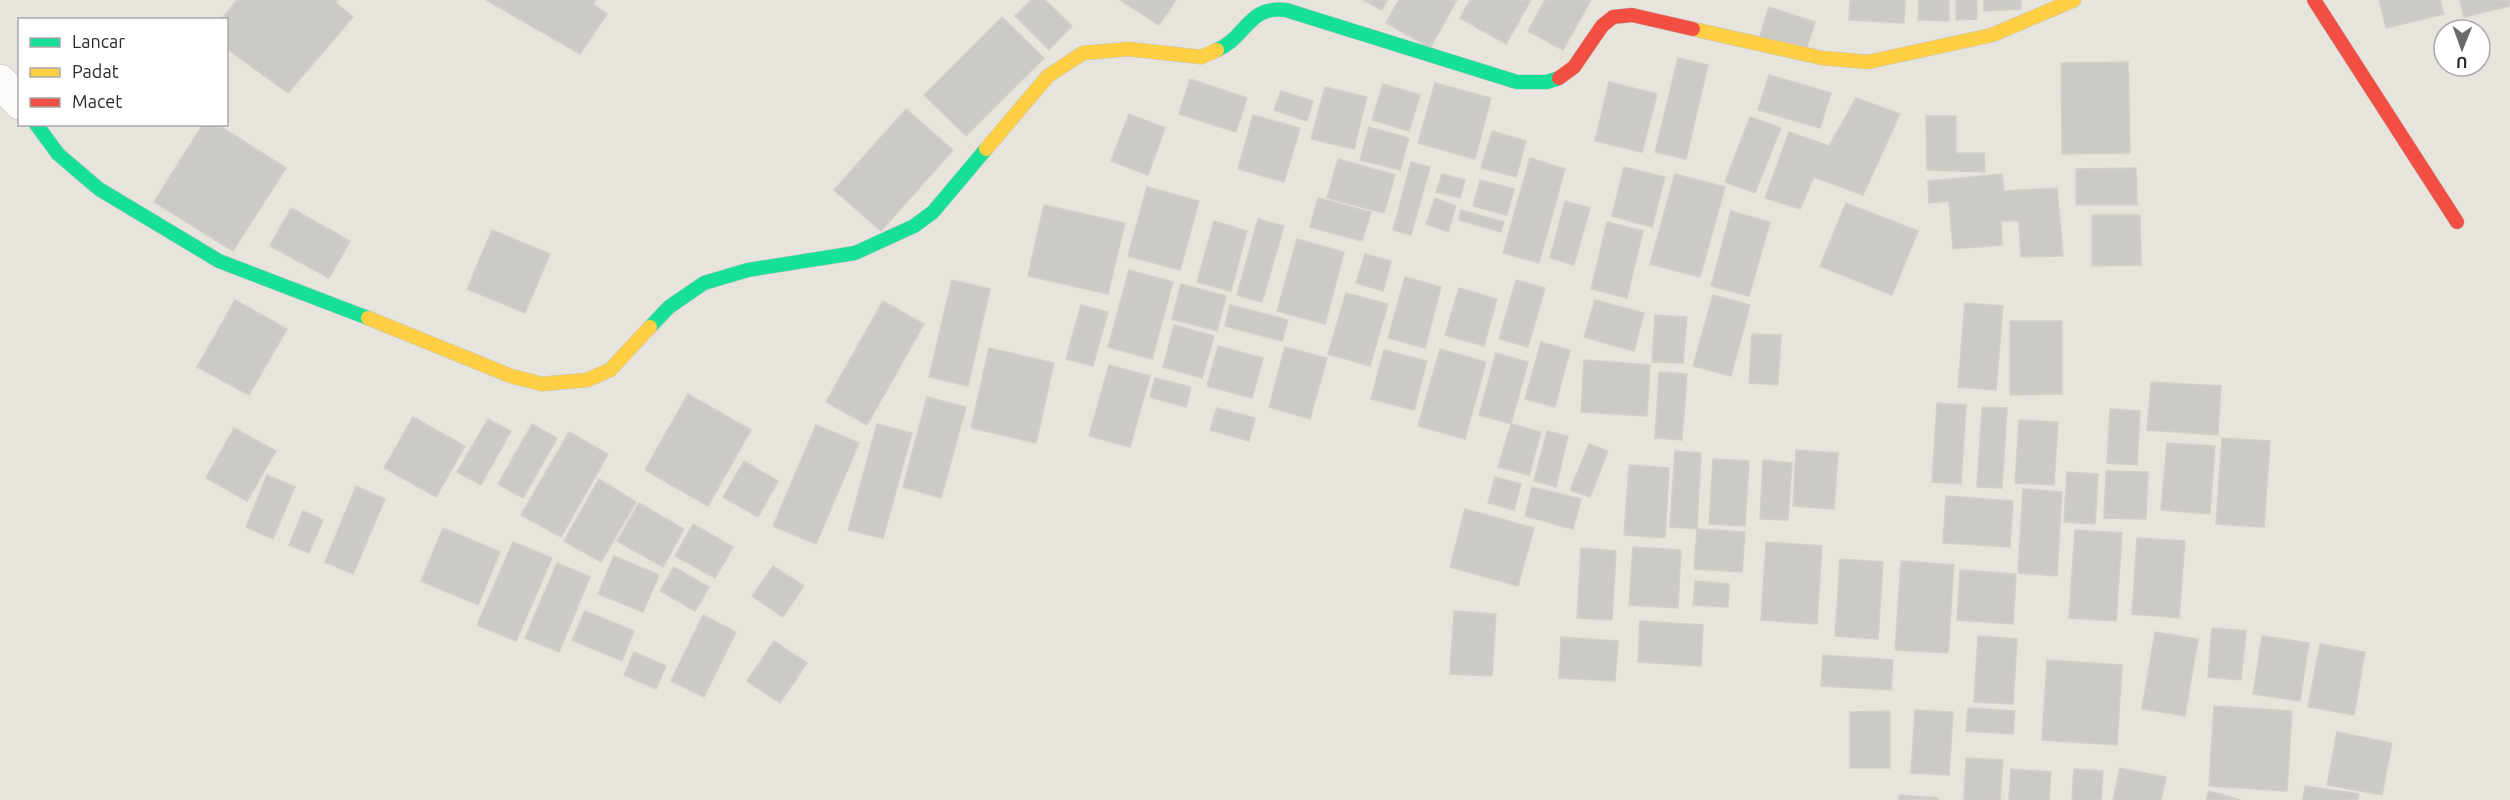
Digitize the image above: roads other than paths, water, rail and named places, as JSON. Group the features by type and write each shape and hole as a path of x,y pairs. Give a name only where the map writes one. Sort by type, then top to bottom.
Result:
{"street":[{"path":"2314,0 2457,222"},
{"path":"37,126 58,154 99,189 219,261 354,312 511,376 542,384 565,384 587,380 610,370 669,307 704,283 748,270 855,253 914,226 933,212 1048,76 1083,53 1128,49 1189,57 1212,54 1228,45 1255,16 1271,4 1517,82 1539,85 1560,81 1576,68 1601,26 1613,17 1632,15 1822,58 1868,62 1992,34 2063,2"},
{"path":"0,81 18,101"}]}
